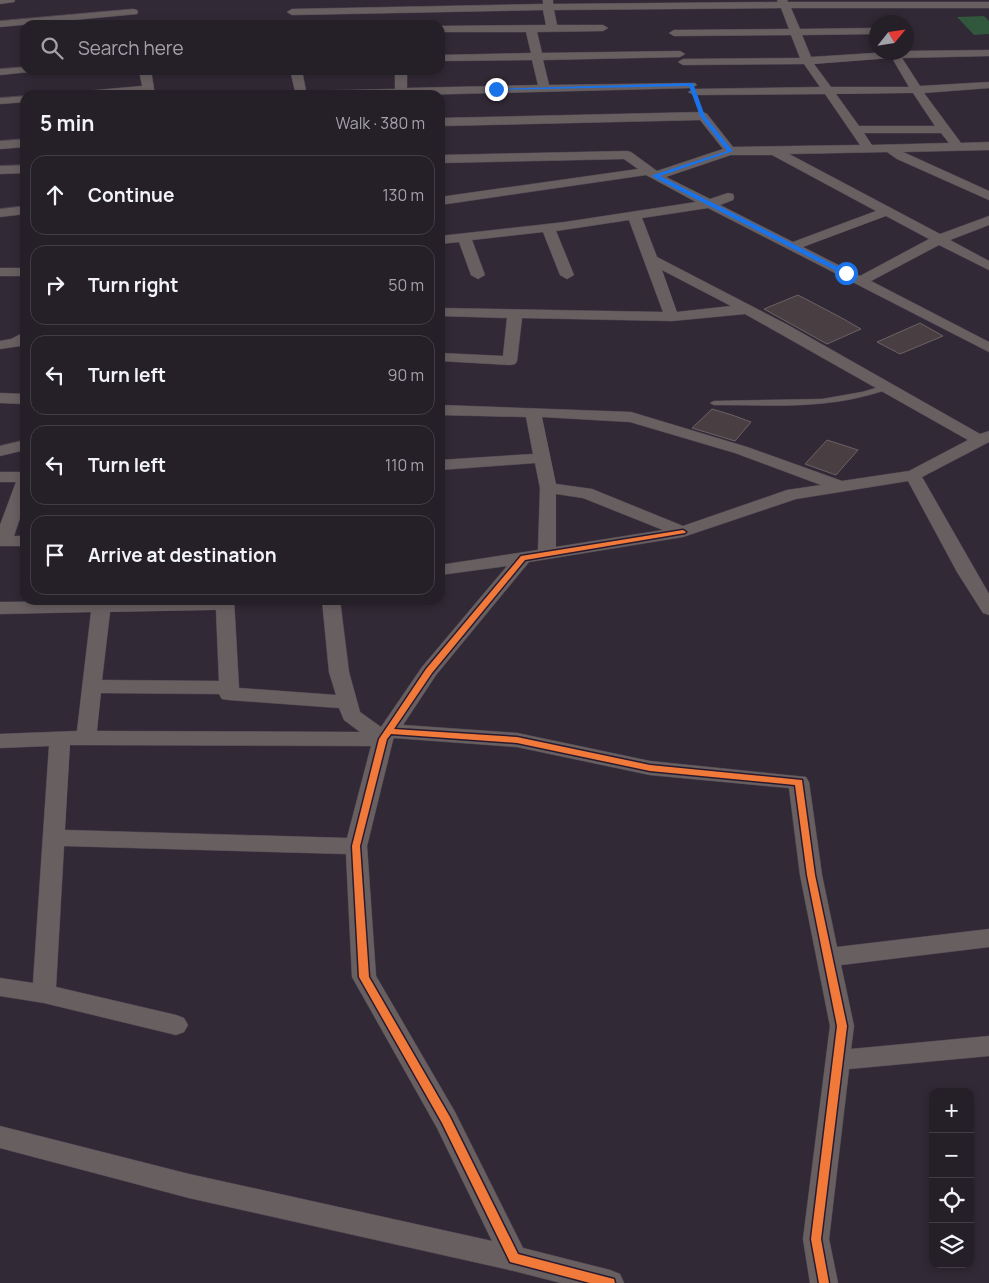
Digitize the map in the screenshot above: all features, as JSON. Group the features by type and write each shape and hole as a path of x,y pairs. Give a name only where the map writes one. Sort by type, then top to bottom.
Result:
{"street":[{"path":"0,1 10,0"},
{"path":"291,20 293,0"},
{"path":"783,2 807,61 858,130 869,149"},
{"path":"670,16 783,2 989,5"},
{"path":"864,2 871,15"},
{"path":"292,12 548,4 670,16 796,33 869,24"},
{"path":"548,4 552,28"},
{"path":"34,20 135,8 136,20"},
{"path":"670,16 681,58 697,100 730,151"},
{"path":"0,24 20,22"},
{"path":"445,29 603,28"},
{"path":"531,29 544,88"},
{"path":"914,54 989,52"},
{"path":"445,58 537,56 807,61 869,56"},
{"path":"898,60 916,90 957,146"},
{"path":"0,72 20,70"},
{"path":"146,75 148,90"},
{"path":"297,75 300,90"},
{"path":"401,75 401,90"},
{"path":"445,122 499,121 697,100 989,85"},
{"path":"445,90 544,88 697,100"},
{"path":"496,89 499,121"},
{"path":"0,101 20,99"},
{"path":"858,130 944,129"},
{"path":"0,144 20,143"},
{"path":"445,200 652,174 730,151 989,146"},
{"path":"889,148 901,156 989,196"},
{"path":"774,151 989,266"},
{"path":"445,159 627,155 652,174 989,348"},
{"path":"0,170 20,170"},
{"path":"445,240 548,228 710,204 728,198"},
{"path":"0,213 20,211"},
{"path":"793,246 887,211"},
{"path":"634,214 672,317"},
{"path":"860,281 940,239 989,220"},
{"path":"548,228 567,274"},
{"path":"464,238 478,275"},
{"path":"651,259 984,438"},
{"path":"0,272 20,272"},
{"path":"445,312 672,317 747,309"},
{"path":"445,357 510,361 515,314"},
{"path":"0,345 15,343 20,340"},
{"path":"0,398 20,399"},
{"path":"445,410 631,417 741,450 842,486"},
{"path":"533,412 548,488 547,555"},
{"path":"445,569 547,555 683,532 793,494 913,475 984,438"},
{"path":"0,451 20,446"},
{"path":"445,465 542,458"},
{"path":"913,475 966,572 989,609"},
{"path":"0,477 20,478"},
{"path":"548,488 586,493 683,532"},
{"path":"20,492 2,541 20,541"},
{"path":"514,1258 446,1120 364,977 356,846 386,735 428,671 523,558"},
{"path":"0,608 76,605"},
{"path":"86,738 101,605"},
{"path":"225,605 229,694 347,702"},
{"path":"332,605 339,672 351,715 386,735"},
{"path":"92,686 229,688"},
{"path":"0,741 86,738 386,735 517,740 650,768 799,782 811,875 842,1026 816,1239 824,1283"},
{"path":"44,994 60,739"},
{"path":"54,838 356,846"},
{"path":"829,957 989,938"},
{"path":"0,987 44,994 176,1025"},
{"path":"839,1060 989,1046"},
{"path":"0,1137 189,1186 514,1258 610,1283"}],"lane":[{"path":"714,404 828,402 864,396 886,387"}],"green space":[{"path":"984,16 989,21 989,34 974,35 957,17"}],"building":[{"path":"798,295 861,329 827,344 764,309"},
{"path":"920,323 943,336 900,354 877,342"},
{"path":"712,409 751,422 735,441 692,428"},
{"path":"827,440 858,450 836,475 805,464"}],"cycle path":[{"path":"610,1283 514,1258 446,1120 364,977 356,846 383,739 429,671 523,558 683,532"},
{"path":"389,731 517,740 650,768 799,782 811,875 842,1026 816,1239 824,1283"}],"route":[{"path":"496,89 691,84 703,116 730,151 655,176 846,273"}]}
